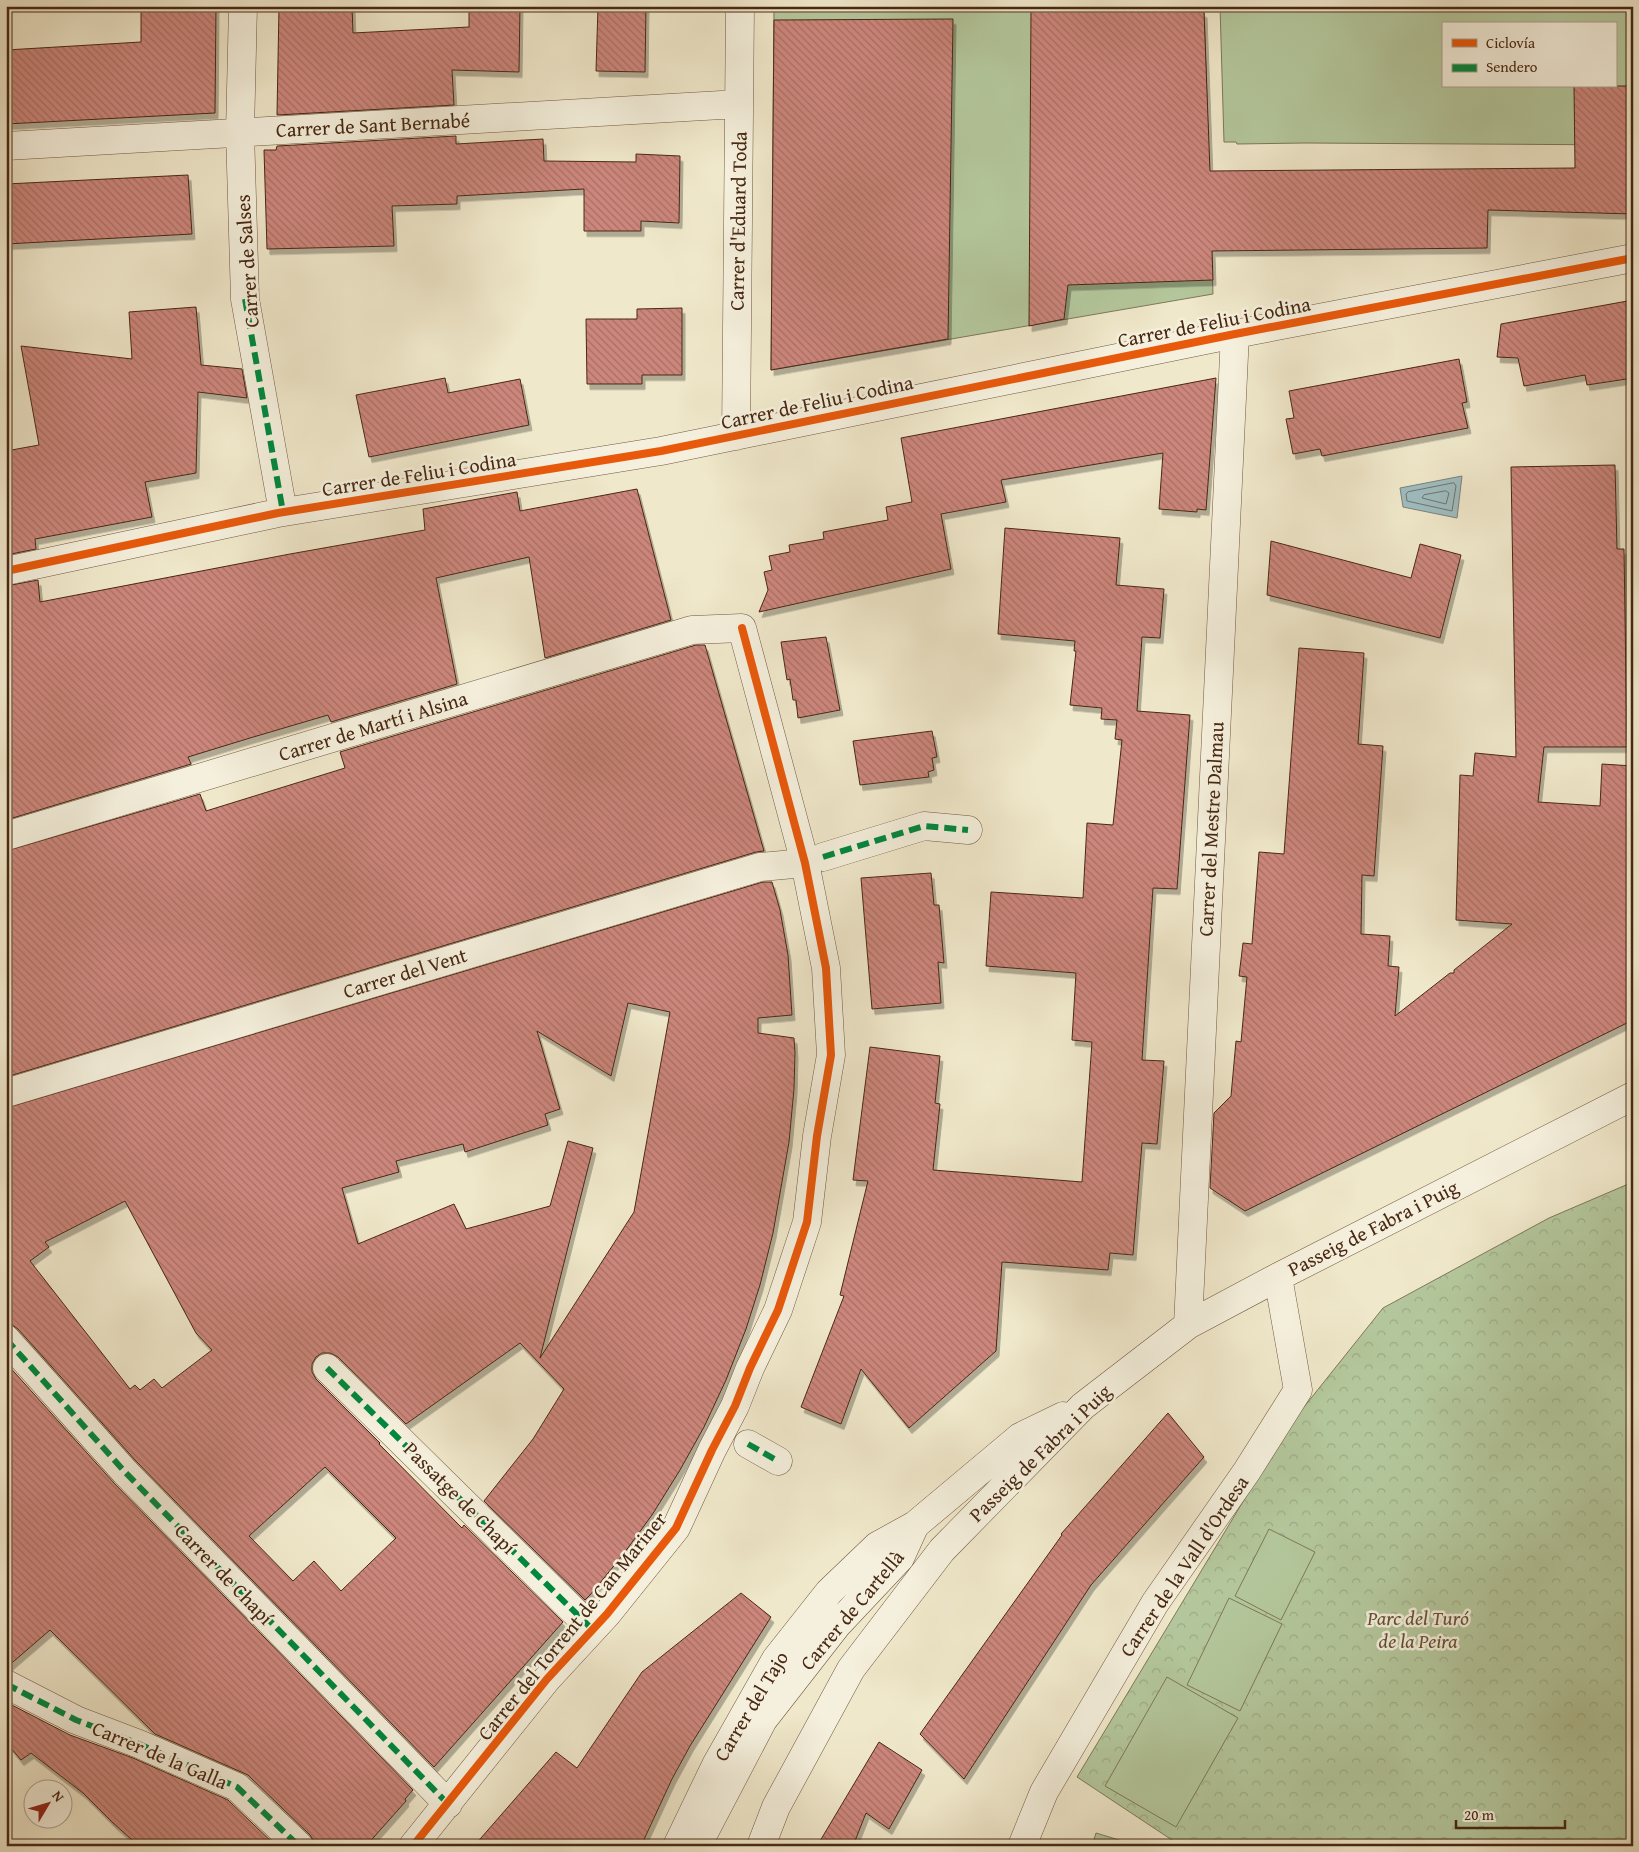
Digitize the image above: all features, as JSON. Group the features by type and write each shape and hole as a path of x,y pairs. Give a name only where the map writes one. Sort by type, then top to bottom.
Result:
{"street":[{"name":"Carrer de Salses","path":"243,6 240,132 245,299 283,512"},
{"name":"Carrer d'Eduard Toda","path":"736,436 740,6"},
{"name":"Carrer de Sant Bernabé","path":"6,146 739,104"},
{"name":"Carrer de Feliu i Codina","path":"6,571 283,512 633,456 1235,334 1633,258"},
{"name":"Carrer del Mestre Dalmau","path":"1188,1325 1235,334"},
{"name":"Carrer de Martí i Alsina","path":"6,836 692,630 742,628"},
{"name":"Carrer del Torrent de Can Mariner","path":"412,1846 448,1804 547,1679 607,1614 676,1528 712,1450 735,1406 750,1368 778,1310 807,1222 817,1136 831,1055 826,968 814,860 742,628"},
{"name":"Carrer del Vent","path":"6,1093 760,867 814,860 924,826 968,830"},
{"name":"Passeig de Fabra i Puig","path":"761,1846 776,1807 851,1669 942,1550 1084,1406 1188,1325 1278,1276 1633,1096"},
{"name":"Carrer de la Vall d'Ordesa","path":"1022,1846 1044,1792 1155,1603 1256,1458 1298,1390 1278,1276"},
{"name":"Carrer de Chapí","path":"6,1339 125,1472 448,1804"},
{"name":"Passatge de Chapí","path":"327,1368 592,1629"},
{"name":"Carrer de Cartellà","path":"697,1846 764,1720 837,1626 900,1558 914,1526 1020,1437 1084,1406"},
{"path":"748,1444 778,1461"},
{"name":"Carrer del Tajo","path":"677,1846 716,1765 776,1659 829,1592 877,1546 914,1526"},
{"name":"Carrer de la Galla","path":"6,1684 76,1720 138,1744 237,1787 299,1846"}],"green space":[{"path":"774,6 1204,6 1213,294 771,370"},
{"path":"1220,6 1633,6 1633,145 1237,144 1236,142 1224,142"},
{"name":"Parc del Turó de la Peira","path":"1633,1182 1633,1846 1179,1846 1077,1777 1288,1427 1383,1308 1549,1218"},
{"path":"1269,1529 1315,1552 1281,1620 1235,1596"},
{"path":"1229,1598 1282,1624 1240,1711 1187,1685"},
{"path":"1167,1677 1238,1718 1176,1827 1105,1786"},
{"path":"1096,1833 1139,1846 1092,1846"}],"water":[{"path":"1462,476 1457,518 1403,507 1400,488"}],"building":[{"path":"141,6 216,6 215,113 6,124 6,50 141,42"},
{"path":"279,6 352,6 353,33 469,27 469,6 520,6 519,72 452,70 454,105 277,115"},
{"path":"598,6 646,6 645,72 596,71"},
{"path":"1031,9 1204,12 1210,171 1575,168 1574,88 1633,86 1633,214 1488,210 1487,248 1212,251 1213,280 1068,285 1064,319 1029,326"},
{"path":"953,19 948,339 771,370 774,20"},
{"path":"456,136 456,144 543,139 544,161 636,162 636,154 680,156 679,223 641,221 641,231 584,231 584,189 457,196 457,204 392,206 394,246 267,249 264,150 276,150 277,146"},
{"path":"188,175 192,234 6,244 6,184"},
{"path":"1633,300 1633,378 1587,385 1585,375 1524,386 1518,358 1497,357 1501,324"},
{"path":"196,307 201,365 242,369 247,398 198,392 196,473 145,482 152,517 35,539 36,549 6,555 6,451 39,445 21,346 132,359 129,312"},
{"path":"682,308 682,375 642,375 642,384 587,384 586,319 637,319 637,309"},
{"path":"1459,359 1467,402 1462,403 1468,428 1322,456 1320,449 1293,454 1286,419 1294,418 1289,391"},
{"path":"445,378 448,393 520,379 529,425 369,457 356,395"},
{"path":"1216,378 1206,510 1197,509 1197,512 1159,509 1163,453 1001,480 1006,502 941,514 951,569 759,612 768,590 764,572 772,570 769,556 790,552 789,545 824,539 823,532 888,520 886,507 912,502 901,438"},
{"path":"1615,465 1617,549 1624,549 1627,747 1544,747 1538,802 1600,806 1602,764 1633,766 1633,1020 1245,1211 1210,1188 1214,1113 1231,1096 1236,1041 1241,1042 1247,977 1239,976 1243,943 1252,944 1259,852 1284,854 1299,648 1364,653 1358,744 1383,746 1374,876 1362,875 1361,934 1390,936 1388,966 1399,967 1395,1016 1450,973 1454,973 1454,970 1512,924 1456,920 1460,775 1473,776 1475,753 1516,757 1511,467"},
{"path":"637,489 671,620 545,658 529,557 436,578 457,684 331,722 328,715 250,738 188,757 191,764 6,820 6,586 38,580 40,602 425,530 423,509 517,492 520,511"},
{"path":"1005,528 1120,538 1116,585 1164,589 1160,638 1142,637 1137,711 1190,715 1177,889 1153,888 1142,1060 1164,1061 1157,1144 1142,1143 1133,1255 1110,1253 1108,1270 1002,1262 996,1351 909,1428 861,1369 841,1424 801,1407 844,1296 840,1295 868,1181 853,1180 870,1047 940,1056 935,1103 940,1104 933,1170 1082,1182 1092,1042 1072,1040 1076,973 986,966 991,892 1083,898 1087,823 1113,825 1122,740 1115,739 1117,720 1101,719 1102,708 1070,705 1076,651 1074,651 1075,641 998,634"},
{"path":"1271,541 1411,578 1420,544 1461,555 1440,638 1267,595"},
{"path":"826,637 840,710 798,718 796,700 793,700 790,679 787,680 781,642"},
{"path":"696,645 705,645 764,851 6,1077 6,851 200,794 206,811 345,768 340,752"},
{"path":"932,731 937,757 932,758 934,770 928,772 929,777 860,785 853,741"},
{"path":"931,873 934,905 939,905 944,963 938,962 941,1003 872,1009 861,878"},
{"path":"763,882 772,882 780,910 788,955 792,1015 758,1018 758,1033 794,1038 794,1089 789,1142 773,1233 760,1285 746,1329 726,1380 704,1427 652,1515 622,1556 585,1600 484,1501 533,1439 564,1389 520,1343 406,1424 338,1357 330,1353 322,1353 316,1357 312,1364 312,1372 316,1379 379,1444 462,1528 464,1525 563,1622 434,1767 136,1461 18,1329 11,1324 6,1324 6,1108","holes":["628,1003 670,1012 634,1212 540,1358 593,1148 568,1141 550,1206 466,1229 454,1204 358,1244 342,1188 399,1172 396,1161 463,1144 465,1152 548,1125 545,1114 560,1109 537,1031 611,1076","125,1201 196,1333 212,1350 162,1388 154,1379 140,1390 135,1385 130,1389 30,1261 49,1247 45,1242","325,1467 396,1538 341,1591 314,1561 293,1581 249,1536"]},
{"path":"6,1363 114,1483 413,1790 405,1799 406,1801 366,1846 314,1846 314,1841 310,1835 248,1775 155,1734 50,1630 6,1668"},
{"path":"1168,1413 1204,1457 1091,1585 964,1779 920,1734 1061,1534"},
{"path":"741,1593 771,1617 690,1746 672,1779 641,1846 474,1846 556,1752 577,1768 642,1672"},
{"path":"6,1702 70,1735 133,1758 228,1800 276,1846 139,1846 72,1785 72,1780 66,1780 31,1753 21,1760 6,1742"},
{"path":"879,1742 922,1770 889,1829 866,1813 853,1846 817,1846"}],"marked path":[{"path":"245,299 283,512"},
{"path":"823,857 924,826 968,830"},
{"path":"6,1339 125,1472 448,1804"},
{"path":"327,1368 592,1629"},
{"path":"748,1444 778,1461"},
{"path":"6,1684 76,1720 139,1744 237,1787 299,1846"}],"cycle path":[{"path":"6,571 278,513 661,451 1235,334 1633,258"},
{"path":"413,1846 547,1679 607,1614 676,1528 712,1450 735,1406 750,1368 778,1310 807,1222 817,1136 831,1055 826,968 805,863 742,628"}]}
